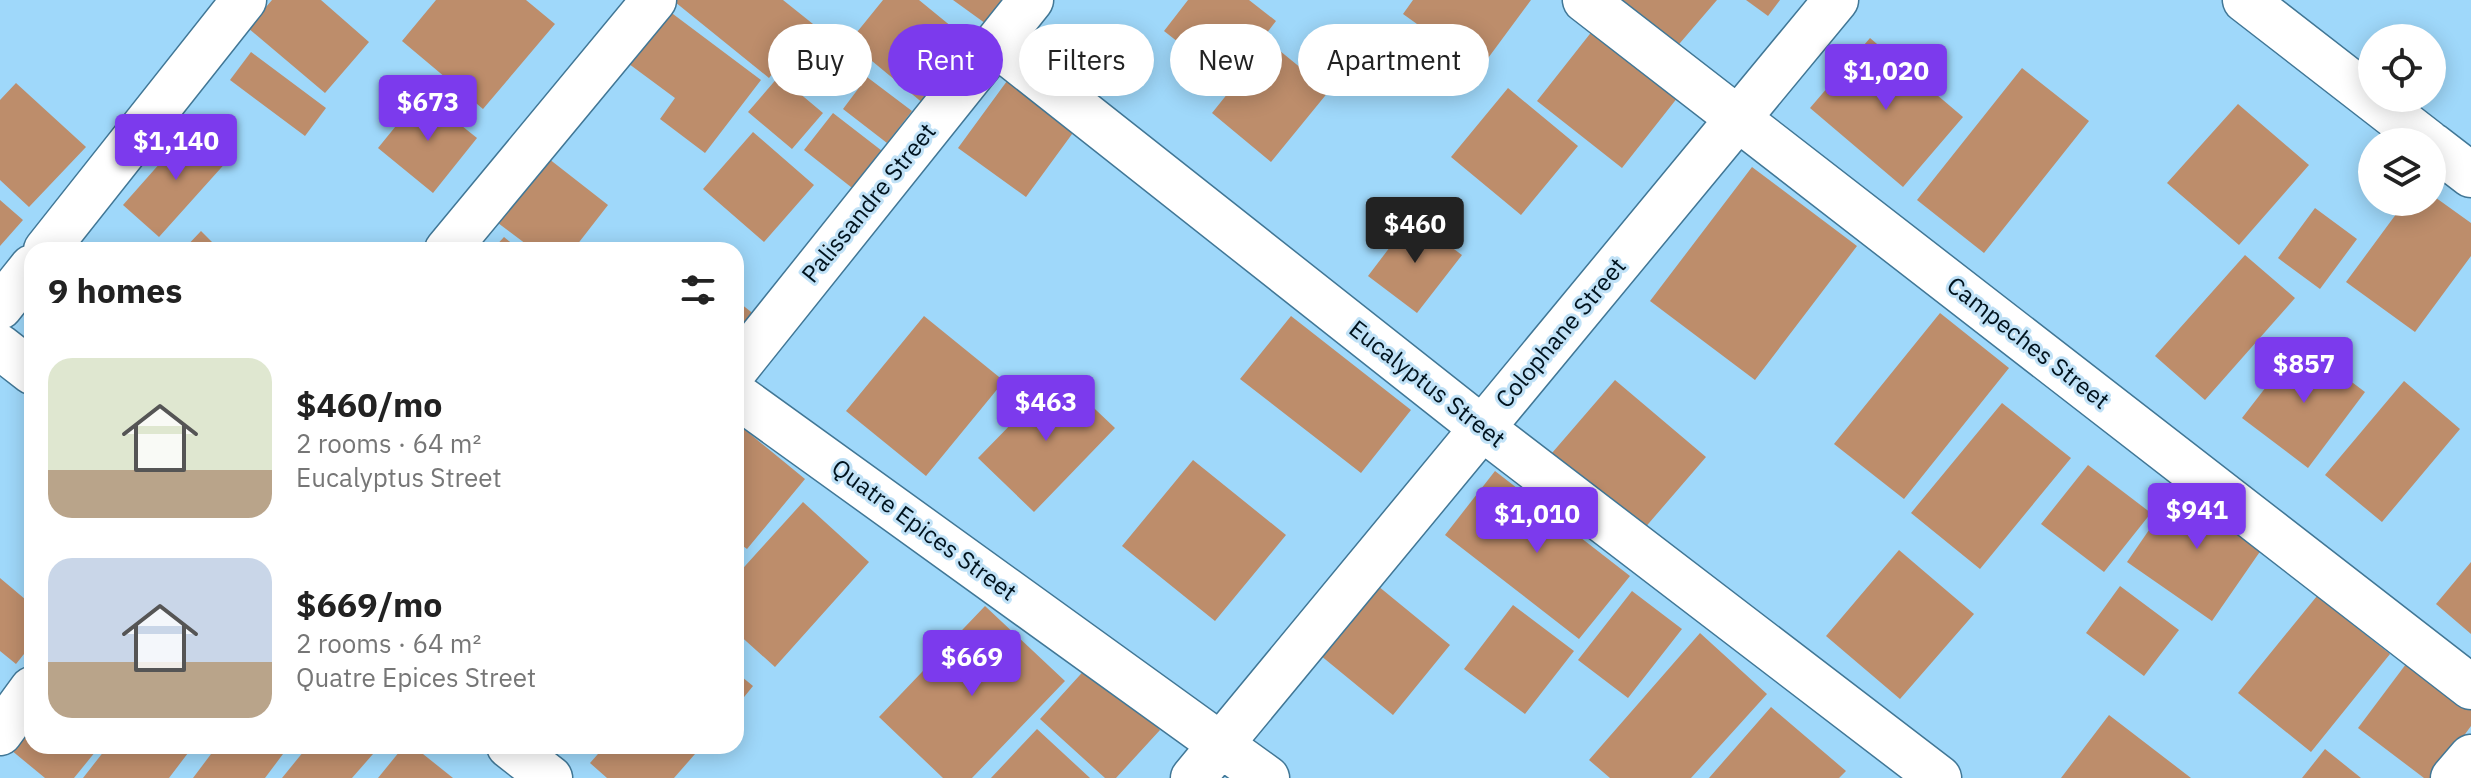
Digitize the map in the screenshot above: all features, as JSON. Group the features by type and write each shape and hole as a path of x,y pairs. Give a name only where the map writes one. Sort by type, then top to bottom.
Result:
{"street":[{"path":"52,242 244,0"},
{"path":"454,242 654,0"},
{"name":"Palissandre Street","path":"1003,35 1031,0"},
{"name":"Campeches Street","path":"1585,0 2471,687"},
{"name":"Colophane Street","path":"1193,778 1836,0"},
{"path":"2245,0 2411,128"},
{"name":"Eucalyptus Street","path":"1003,50 1482,428 1939,778"},
{"name":"Palissandre Street","path":"744,359 954,96"},
{"path":"2446,155 2471,175"},
{"path":"0,307 24,277"},
{"path":"0,347 24,366"},
{"name":"Quatre Epices Street","path":"744,401 1267,778"},
{"path":"0,733 24,700"},
{"path":"519,754 550,778"},
{"path":"2453,778 2471,757"}],"building":[{"path":"272,0 321,0 369,42 325,93 248,28"},
{"path":"436,0 526,0 555,24 483,109 402,41"},
{"path":"783,0 813,24 768,24 768,77 675,2"},
{"path":"883,0 919,0 948,24 888,24 888,74 872,61 872,24 864,24"},
{"path":"953,0 1008,0 990,24"},
{"path":"1188,0 1249,0 1276,21 1274,24 1170,24 1170,36 1164,31"},
{"path":"1413,0 1531,0 1489,57 1489,24 1417,24 1403,14"},
{"path":"1615,0 1717,0 1674,50"},
{"path":"1746,0 1780,0 1768,16"},
{"path":"665,8 761,80 705,153 660,119 675,98 625,61"},
{"path":"1593,30 1678,97 1622,168 1537,101"},
{"path":"1870,38 1963,117 1903,187 1810,108"},
{"path":"251,52 326,108 305,136 230,80"},
{"path":"1282,53 1298,66 1298,96 1325,96 1271,162 1212,113 1226,96 1282,96"},
{"path":"2022,68 2089,121 1984,253 1917,200"},
{"path":"872,81 888,96 912,111 887,143 843,109 853,96 872,96"},
{"path":"1007,81 1019,90 1019,96 1028,96 1075,130 1026,197 958,148 996,96 1003,96 1003,86"},
{"path":"16,83 86,147 29,207 0,180 0,100"},
{"path":"1508,88 1578,146 1521,215 1451,157"},
{"path":"768,89 768,96 803,96 823,113 792,149 748,112"},
{"path":"422,94 477,138 433,193 378,148"},
{"path":"914,96 931,96 924,104"},
{"path":"2238,104 2309,165 2239,245 2167,183"},
{"path":"833,113 886,154 856,191 804,150"},
{"path":"192,127 229,159 159,237 123,205"},
{"path":"753,132 814,185 764,242 703,189"},
{"path":"544,155 608,205 579,242 523,242 494,220"},
{"path":"1752,167 1857,246 1755,380 1650,301"},
{"path":"0,200 23,220 0,246"},
{"path":"2446,205 2471,223 2471,256 2415,332 2346,282 2395,216 2446,216"},
{"path":"2315,208 2357,239 2320,289 2278,258"},
{"path":"1412,218 1462,255 1417,313 1368,276"},
{"path":"201,231 212,242 191,242"},
{"path":"2245,255 2295,298 2205,400 2155,356"},
{"path":"744,306 755,315 744,328"},
{"path":"1940,313 2009,368 1904,499 1834,444"},
{"path":"924,316 1004,381 926,476 846,411"},
{"path":"1291,316 1411,410 1361,473 1240,379"},
{"path":"2300,343 2365,392 2308,468 2242,418"},
{"path":"1059,375 1115,428 1034,512 978,458"},
{"path":"1615,380 1706,457 1643,530 1552,453"},
{"path":"2404,381 2460,429 2382,522 2325,475"},
{"path":"2002,403 2071,458 1980,569 1911,513"},
{"path":"744,429 805,479 747,549 744,547"},
{"path":"1193,460 1286,535 1215,621 1122,546"},
{"path":"2088,465 2151,513 2104,572 2041,524"},
{"path":"1495,471 1630,576 1579,639 1445,535"},
{"path":"2182,482 2268,540 2212,621 2127,562"},
{"path":"803,502 869,562 775,667 744,639 744,567"},
{"path":"1899,550 1974,614 1900,699 1826,636"},
{"path":"2471,562 2471,634 2436,604"},
{"path":"0,578 24,598 24,654 16,664 0,651"},
{"path":"1378,586 1450,645 1393,715 1320,655"},
{"path":"2120,586 2179,630 2144,676 2086,633"},
{"path":"1632,591 1682,629 1628,698 1578,660"},
{"path":"2317,596 2390,654 2311,752 2238,693"},
{"path":"1513,605 1574,651 1525,714 1464,669"},
{"path":"985,606 1065,681 972,778 943,778 879,717"},
{"path":"1700,633 1767,694 1691,778 1610,778 1589,760"},
{"path":"2409,660 2471,706 2471,726 2433,778 2424,778 2358,728"},
{"path":"1089,665 1160,730 1116,778 1105,778 1040,719"},
{"path":"744,679 753,686 744,697"},
{"path":"1771,707 1846,771 1839,778 1709,778"},
{"path":"2109,715 2191,778 2061,778"},
{"path":"1037,729 1090,778 991,778"},
{"path":"24,734 24,754 94,754 74,778 45,778 11,750"},
{"path":"2325,749 2361,778 2302,778"},
{"path":"102,754 187,754 169,778 83,778"},
{"path":"211,754 283,754 265,778 193,778"},
{"path":"302,754 373,754 352,778 282,778"},
{"path":"398,754 423,754 453,778 378,778"},
{"path":"598,754 695,754 674,778 607,778 590,763"}]}
